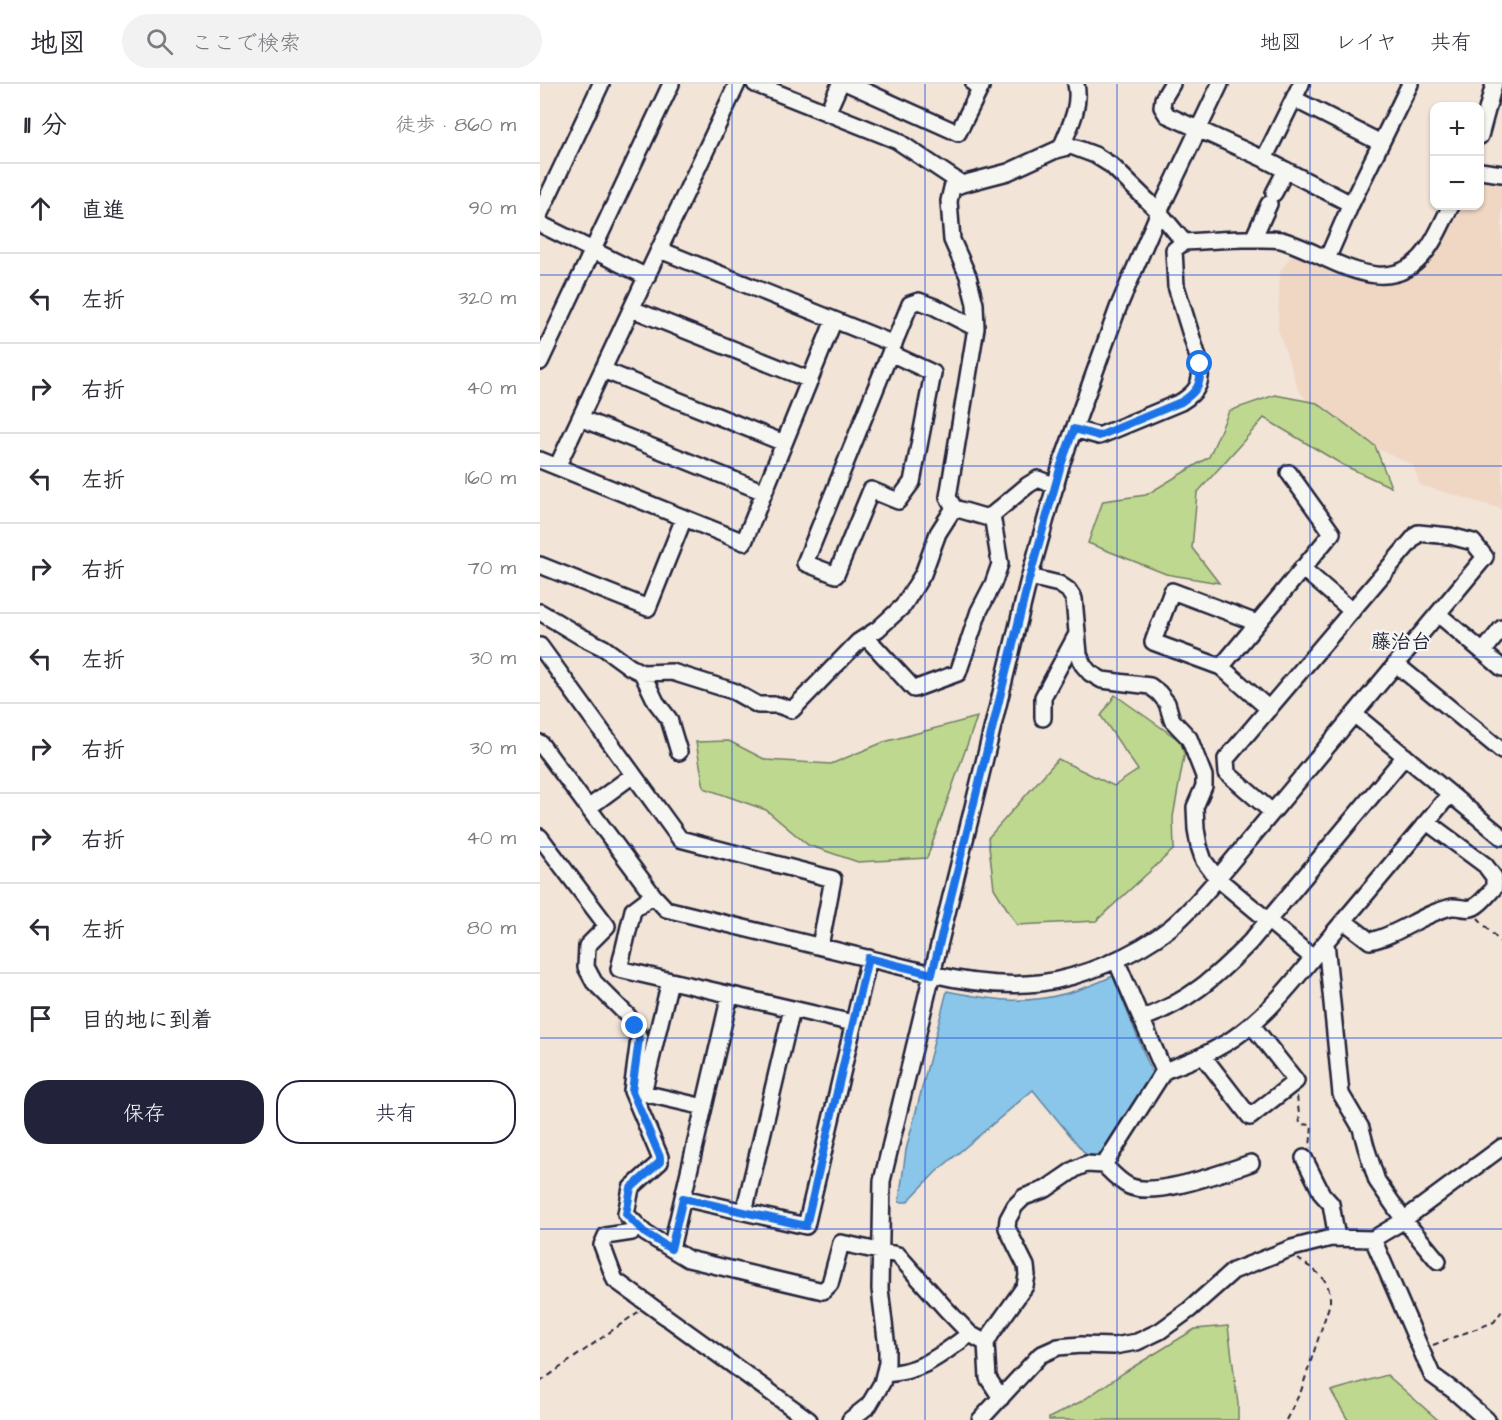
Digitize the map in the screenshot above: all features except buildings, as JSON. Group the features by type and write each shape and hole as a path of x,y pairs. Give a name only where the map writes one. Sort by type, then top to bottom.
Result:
{"street":[{"path":"540,213 601,84"},
{"path":"540,362 671,84"},
{"path":"557,467 737,84"},
{"path":"754,84 896,140 962,184"},
{"path":"827,113 840,84"},
{"path":"849,84 958,133 981,87 974,84"},
{"path":"1060,148 1076,110 1078,92 1076,84"},
{"path":"1172,84 1163,99 1162,107 1167,115 1264,159 1351,204"},
{"path":"850,1420 869,1405 882,1383 884,1374 887,1348 880,1289 882,1181 1030,577 1061,465 1118,308 1159,212 1220,84"},
{"path":"1264,159 1301,84"},
{"path":"1327,259 1351,204 1410,84"},
{"path":"1484,119 1494,84"},
{"path":"1294,99 1381,142"},
{"path":"1056,486 1038,479 992,515 986,517 954,508 948,497 976,328 975,304 968,276 952,240 949,201 952,188 1008,172 1060,148 1071,146 1095,154 1111,165 1159,212 1184,242"},
{"path":"1253,239 1286,170"},
{"path":"1484,172 1502,174"},
{"path":"1074,429 1099,436 1193,395 1202,375 1176,286 1174,250 1184,242 1280,240 1368,275 1388,275 1416,263 1428,250 1449,210"},
{"path":"540,224 647,277"},
{"path":"660,250 834,320 892,348 933,372 912,482 898,501 871,490 836,575 805,562 892,348 910,304 919,302 935,307 976,328"},
{"path":"632,309 810,380"},
{"path":"540,460 744,542 834,320"},
{"path":"603,370 784,443"},
{"path":"580,418 764,492"},
{"path":"1221,668 1332,533 1289,473"},
{"path":"540,612 604,648 642,673 672,672 733,692 758,705 778,705 792,710 858,642 878,629 903,606 923,574 939,532 954,508"},
{"path":"866,637 914,689 958,673 979,611 1000,564 992,515"},
{"path":"540,565 648,608 684,518"},
{"path":"540,743 653,895 666,909 957,980 1011,984 1041,983 1069,977 1116,960 1147,943 1169,929 1190,910 1438,614 1485,557 1473,542 1450,536 1418,533 1226,759 1227,773 1272,812"},
{"path":"1302,568 1352,611"},
{"path":"1030,577 1059,584 1068,590 1074,599 1079,654 1083,665 1090,673 1102,680 1150,686 1167,703 1172,720 1188,738 1204,776 1204,786 1196,807 1196,829 1204,861 1217,878 1313,958"},
{"path":"1257,623 1172,591 1153,642 1221,668 1269,709"},
{"path":"1438,614 1502,668"},
{"path":"1483,652 1502,628"},
{"path":"1043,718 1043,697 1077,634"},
{"path":"540,646 680,840 833,879 820,946"},
{"path":"1396,664 1502,751"},
{"path":"642,673 656,702 669,719 679,752"},
{"path":"1354,714 1502,837"},
{"path":"1141,1019 1157,1013 1203,986 1224,969 1250,942 1405,756"},
{"path":"588,808 633,775"},
{"path":"1104,1165 1164,1071 1203,1056 1240,1034 1262,1015 1285,991 1450,794"},
{"path":"1344,921 1370,941 1382,938 1441,910 1455,906 1470,909 1477,906 1494,888 1494,877 1485,865 1427,822"},
{"path":"540,837 607,926 586,946 586,967 594,982 628,1016 635,1026 639,1039 632,1091 660,1157 660,1162 631,1188 626,1214 645,1233 688,1259 823,1291 831,1284 841,1243 898,1255 970,1334 986,1343"},
{"path":"653,895 633,910 619,969 853,1023"},
{"path":"1326,942 1341,1094 1361,1128 1377,1180 1404,1220 1438,1260"},
{"path":"683,1198 806,1226 868,958"},
{"path":"1116,960 1164,1071"},
{"path":"670,981 643,1093 704,1107"},
{"path":"671,1249 730,995"},
{"path":"744,1212 792,1009"},
{"path":"1203,1056 1250,1117 1296,1081 1251,1024"},
{"path":"980,1420 1040,1355 1058,1347 1114,1346 1137,1342 1160,1331 1189,1310 1233,1271 1286,1251 1331,1238 1373,1239 1404,1220 1502,1147"},
{"path":"1304,1158 1322,1194 1331,1204 1337,1238"},
{"path":"991,1420 999,1400 988,1378 986,1343 1025,1286 1026,1266 1007,1228 1008,1219 1015,1206 1024,1197 1046,1189 1086,1164 1104,1165 1128,1186 1146,1190 1190,1183 1251,1163"},
{"path":"638,1226 632,1232 606,1236 602,1245 615,1280 809,1420"},
{"path":"1373,1239 1432,1375 1487,1420"},
{"path":"884,1374 921,1366 970,1334"}],"path":[{"path":"1470,909 1502,944"},
{"path":"1297,1094 1300,1124 1312,1125 1310,1155 1304,1158"},
{"path":"1286,1251 1320,1274 1331,1293 1330,1303 1301,1391 1286,1420"},
{"path":"540,1382 648,1304"},
{"path":"1421,1350 1494,1322 1502,1311"}],"shaded area":[{"path":"1484,179 1502,181 1502,509 1420,485 1413,465 1328,426 1298,389 1278,329 1280,272 1293,253 1363,278 1429,258 1458,210 1484,210"}],"green space":[{"path":"1275,395 1317,403 1375,446 1391,487 1343,465 1264,418 1197,493 1192,548 1219,583 1166,574 1088,543 1103,501 1146,495 1209,457 1229,411"},
{"path":"1115,695 1186,745 1173,817 1174,849 1096,921 1017,925 994,888 988,838 1058,759 1114,786 1138,770 1101,716"},
{"path":"977,717 927,858 858,862 808,845 766,810 704,788 696,742 729,741 766,760 831,764 884,742"},
{"path":"1228,1326 1238,1420 1049,1420 1195,1329"},
{"path":"1387,1375 1438,1420 1348,1420 1331,1391"}],"water":[{"path":"1113,976 1152,1073 1130,1116 1098,1157 1088,1157 1033,1090 936,1172 907,1202 899,1202 906,1150 947,991 977,997 1035,999 1075,991"}],"district":[{"name":"藤治台","path":"1401,641"}],"route":[{"path":"635,1026 639,1039 632,1091 660,1157 660,1162 631,1188 626,1214 645,1233 671,1249 683,1198 806,1226 868,958 932,974 1028,583 1061,465 1074,429 1099,436 1181,402 1193,395 1199,384 1202,375 1200,364"}]}
